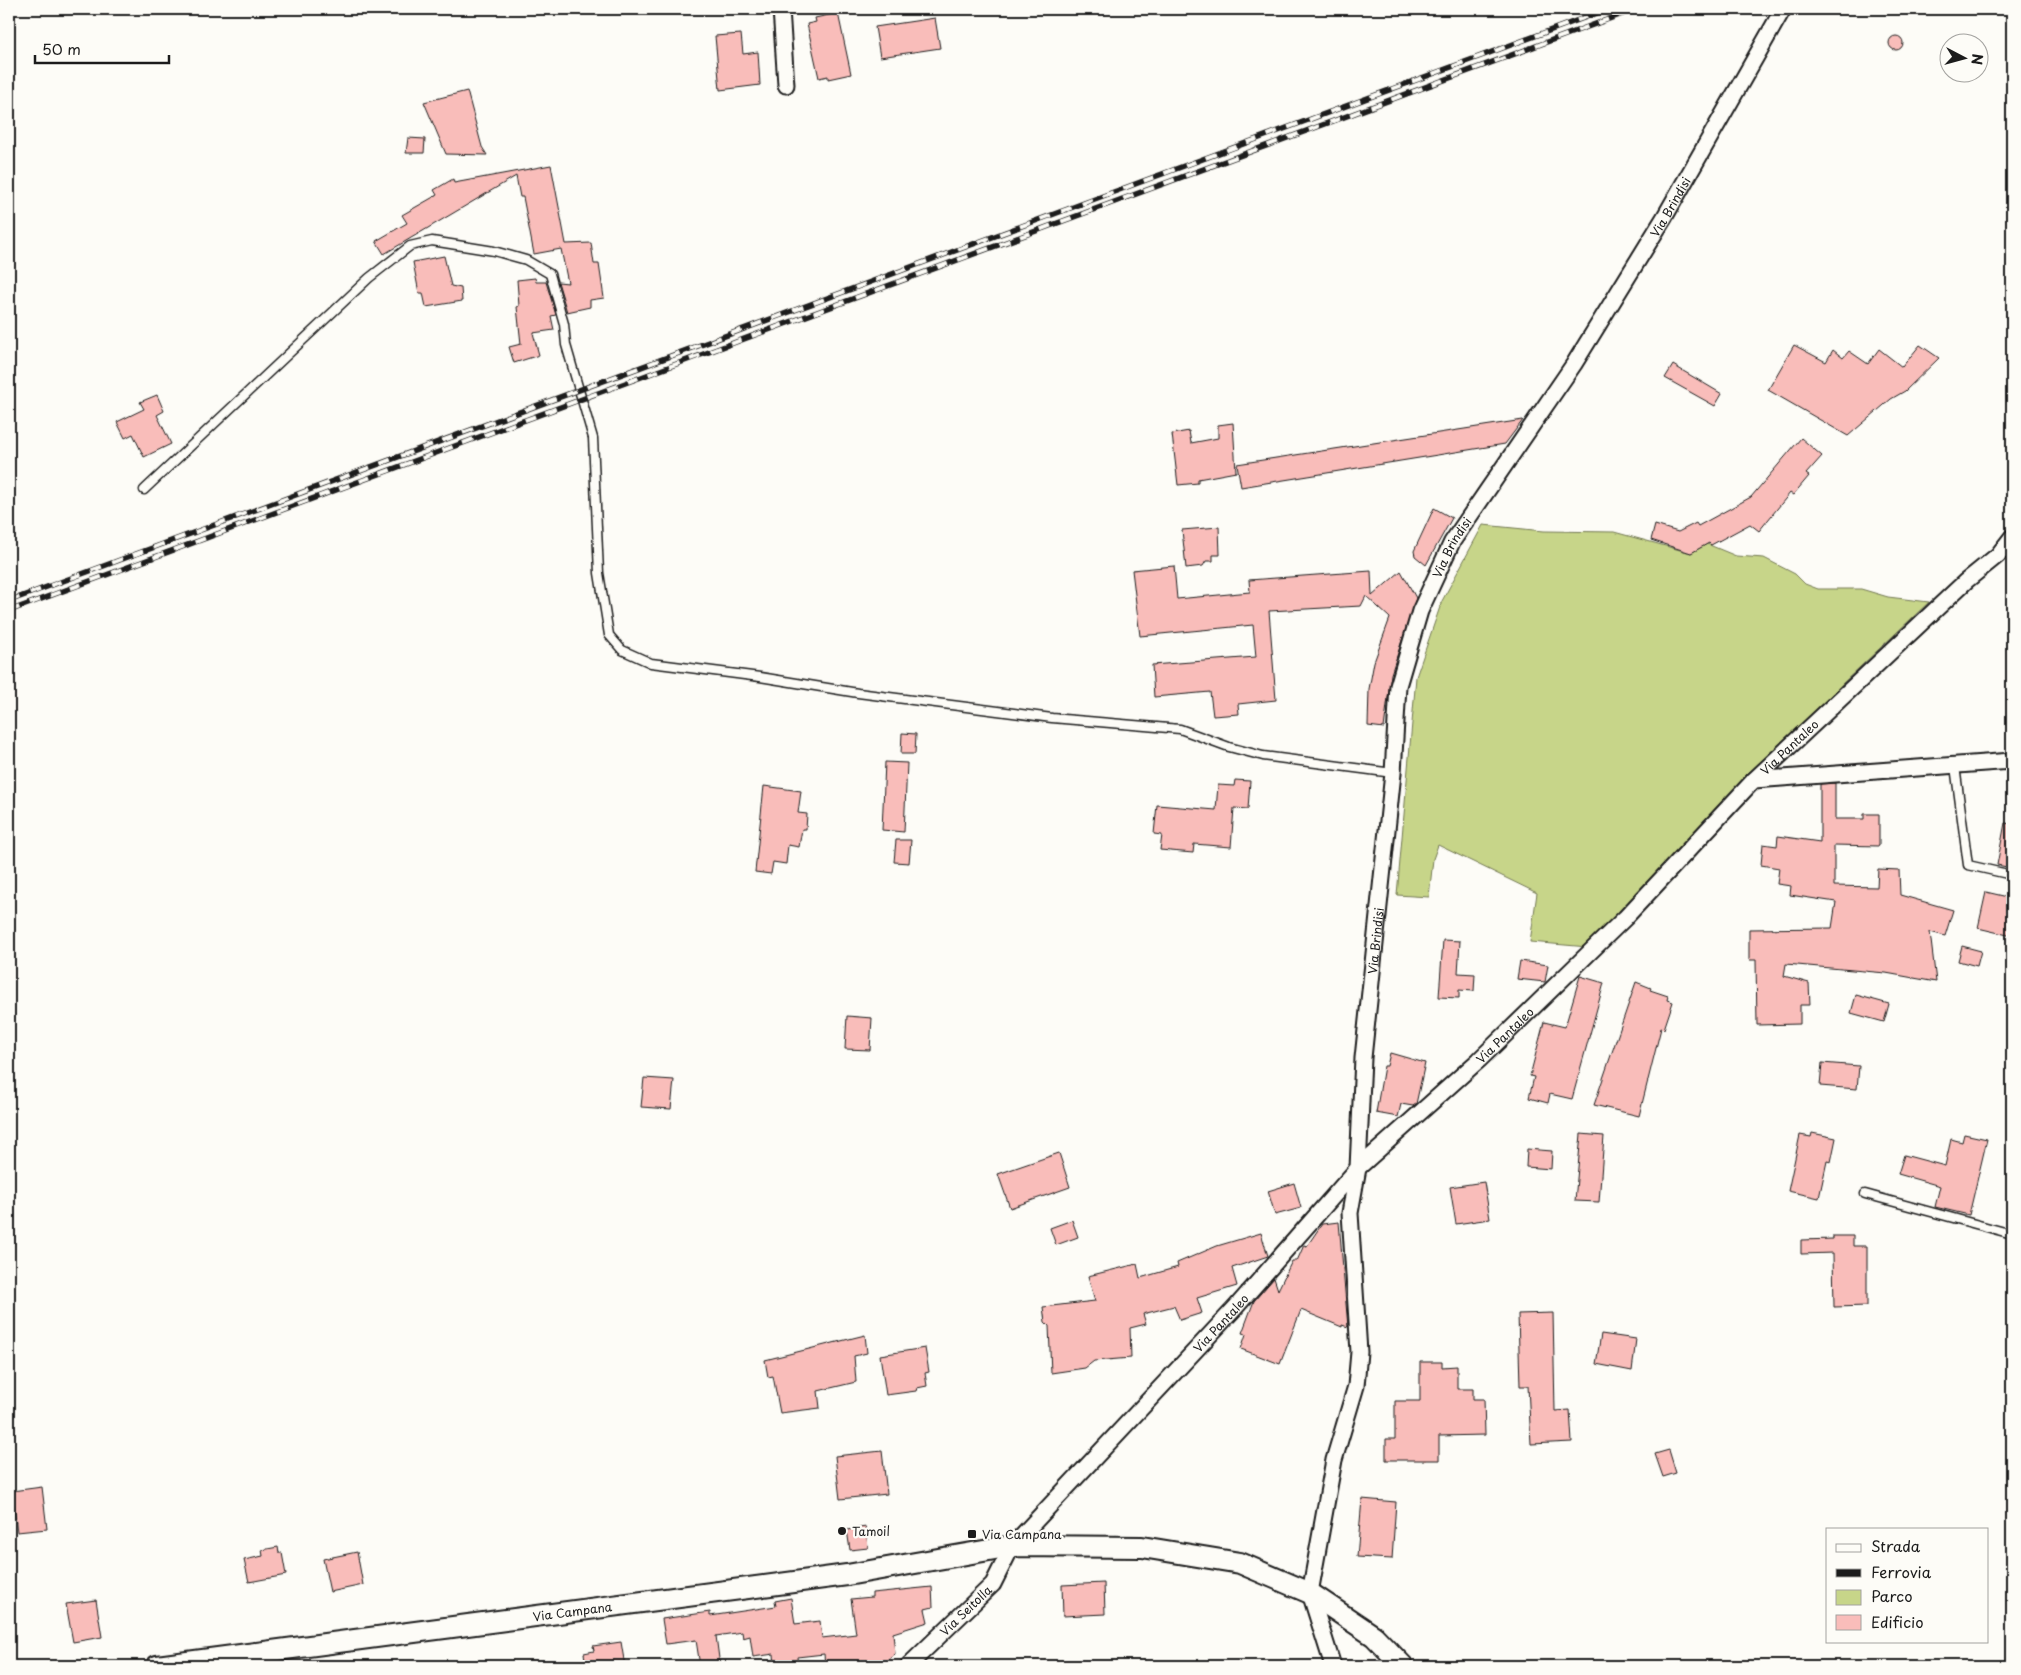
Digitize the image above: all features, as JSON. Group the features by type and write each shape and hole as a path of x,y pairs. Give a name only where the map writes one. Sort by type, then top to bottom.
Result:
{"main road":[{"name":"Via Campana","path":"157,1666 846,1575 1012,1546 1142,1547 1240,1563 1310,1593 1374,1636 1403,1666"}],"street":[{"path":"781,9 786,84"},
{"name":"Via Brindisi","path":"1310,1593 1334,1460 1356,1386 1359,1352 1350,1213 1358,1168 1363,1058 1393,773 1398,686 1420,611 1452,542 1574,364 1664,218 1783,9"},
{"name":"Via Pantaleo","path":"1012,1546 1235,1308 1358,1168 1479,1060 1618,925 1754,780 1966,581 1998,555 2012,537"},
{"path":"1754,780 2012,761"},
{"name":"Via Seitolla","path":"908,1666 993,1584 1012,1546"},
{"path":"1310,1593 1333,1666"}],"lane":[{"path":"144,490 369,278 410,246 432,241 494,252 526,260 550,274 564,324 566,345 593,438 600,573 608,635 622,650 651,662 760,677 858,694 1052,718 1180,729 1229,747 1263,756 1393,773"},
{"path":"1955,766 1968,865 2012,875"},
{"path":"1865,1194 2012,1234"}],"green space":[{"path":"1483,525 1544,531 1614,532 1691,553 1707,544 1736,556 1764,558 1795,574 1805,584 1818,589 1861,589 1888,597 1929,602 1843,683 1588,947 1530,942 1537,893 1438,845 1433,859 1429,897 1397,895 1416,677 1442,601"}],"building":[{"path":"838,13 851,74 828,79 828,76 819,78 807,24 816,22 815,18"},
{"path":"935,18 940,48 880,57 875,27"},
{"path":"741,34 743,54 758,52 760,85 720,90 715,36"},
{"path":"1893,36 1899,36 1903,43 1899,50 1893,50 1889,46 1889,40"},
{"path":"467,91 482,147 487,155 446,154 424,102"},
{"path":"408,138 425,139 424,153 406,153"},
{"path":"551,165 566,244 591,243 594,264 599,264 604,298 590,300 590,307 567,312 558,282 568,283 561,249 534,254 523,197 520,197 516,176 384,254 376,241 407,223 402,215 437,195 434,190 453,179 454,183"},
{"path":"444,256 451,286 461,288 462,301 426,307 423,293 419,293 413,262"},
{"path":"535,278 536,282 546,282 556,315 551,316 554,330 533,333 539,355 514,363 509,347 521,344 517,307 519,306 517,280"},
{"path":"1794,345 1826,362 1833,350 1843,358 1849,351 1868,364 1879,349 1902,367 1920,345 1939,358 1905,391 1891,399 1848,436 1768,390"},
{"path":"1673,365 1722,394 1715,406 1665,378"},
{"path":"157,395 164,411 157,415 171,444 144,457 133,434 125,438 117,422 144,409 140,402"},
{"path":"1523,420 1505,444 1241,487 1237,464"},
{"path":"1233,423 1236,472 1198,479 1198,483 1178,485 1172,434 1189,431 1191,443 1218,438 1218,425"},
{"path":"1801,438 1822,456 1806,474 1809,476 1793,495 1790,493 1759,531 1750,524 1711,545 1709,543 1691,553 1651,540 1655,525 1678,532 1696,523 1698,526 1751,497"},
{"path":"1434,508 1452,518 1426,565 1415,556 1414,551"},
{"path":"1219,527 1220,555 1213,555 1213,561 1206,561 1203,566 1186,568 1182,530"},
{"path":"1174,566 1177,599 1250,592 1249,580 1371,571 1372,596 1401,571 1416,598 1391,674 1384,728 1368,726 1369,689 1374,662 1390,618 1366,596 1361,606 1269,611 1276,700 1238,704 1239,714 1213,716 1210,692 1154,697 1152,665 1256,657 1253,625 1140,636 1132,570"},
{"path":"902,733 916,734 915,754 901,754"},
{"path":"885,762 907,763 904,832 882,830"},
{"path":"1235,780 1250,781 1248,809 1234,808 1231,847 1194,844 1193,853 1160,850 1162,835 1154,834 1157,805 1216,810 1218,785 1234,786"},
{"path":"1835,783 1835,819 1864,819 1864,814 1879,814 1879,846 1834,845 1834,886 1877,887 1878,869 1899,870 1900,895 1953,910 1945,936 1930,932 1936,982 1886,973 1786,964 1784,976 1809,983 1810,1005 1800,1005 1800,1024 1757,1025 1756,960 1749,960 1749,929 1832,928 1836,902 1790,895 1791,886 1777,884 1779,868 1761,865 1763,844 1777,846 1778,836 1820,842 1820,784"},
{"path":"764,786 801,791 798,813 807,814 806,829 802,829 799,847 788,845 786,864 773,862 771,874 755,872"},
{"path":"2005,823 2012,824 2012,868 1997,865"},
{"path":"896,840 911,840 909,863 894,862"},
{"path":"1986,892 2012,898 2012,936 1978,928"},
{"path":"1443,940 1460,941 1458,973 1475,974 1474,991 1459,990 1459,998 1439,997"},
{"path":"1962,946 1981,951 1977,966 1958,961"},
{"path":"1520,961 1548,965 1545,982 1517,979"},
{"path":"1580,976 1604,983 1572,1099 1550,1094 1548,1103 1529,1098 1534,1077 1530,1076 1544,1022 1565,1027"},
{"path":"1636,982 1651,988 1650,990 1668,996 1667,1000 1673,1002 1664,1029 1661,1028 1639,1116 1594,1105"},
{"path":"1856,995 1889,1004 1884,1022 1851,1013"},
{"path":"847,1016 872,1018 870,1050 845,1049"},
{"path":"1390,1053 1425,1063 1416,1104 1413,1106 1401,1104 1398,1117 1376,1113 1384,1066 1387,1066"},
{"path":"1822,1063 1859,1066 1857,1089 1820,1086"},
{"path":"644,1078 674,1080 671,1109 641,1107"},
{"path":"1812,1133 1836,1138 1831,1162 1827,1161 1819,1198 1788,1191 1800,1135 1811,1137"},
{"path":"1581,1134 1604,1136 1599,1202 1575,1201"},
{"path":"1964,1134 1987,1139 1969,1215 1935,1207 1940,1186 1898,1174 1904,1155 1945,1166 1951,1139 1962,1142"},
{"path":"1527,1149 1552,1151 1551,1169 1526,1167"},
{"path":"1059,1153 1070,1187 1010,1208 998,1174"},
{"path":"1484,1182 1490,1219 1456,1224 1450,1187"},
{"path":"1294,1183 1301,1208 1275,1215 1268,1191"},
{"path":"1072,1220 1078,1237 1056,1245 1050,1228"},
{"path":"1339,1222 1348,1327 1342,1325 1342,1327 1301,1310 1280,1364 1241,1349 1246,1334 1242,1333 1254,1301 1274,1278 1278,1290 1292,1261 1297,1261 1304,1245 1307,1246 1322,1224"},
{"path":"1261,1233 1268,1256 1232,1268 1237,1286 1197,1298 1202,1313 1180,1320 1174,1306 1143,1314 1146,1324 1130,1328 1131,1358 1094,1361 1085,1368 1051,1373 1049,1326 1045,1322 1043,1307 1095,1301 1088,1276 1137,1264 1140,1278 1178,1267 1177,1263 1217,1246"},
{"path":"1833,1236 1853,1236 1853,1246 1867,1246 1867,1306 1834,1307 1833,1253 1801,1254 1801,1240 1833,1239"},
{"path":"1553,1313 1555,1411 1570,1410 1572,1442 1531,1444 1528,1386 1520,1386 1518,1314"},
{"path":"1601,1334 1636,1339 1632,1371 1596,1364"},
{"path":"865,1335 867,1353 854,1356 856,1382 818,1391 820,1408 780,1413 773,1376 768,1377 765,1360"},
{"path":"925,1348 929,1372 925,1373 927,1386 917,1388 916,1391 886,1395 880,1355"},
{"path":"1420,1362 1442,1362 1442,1367 1457,1366 1457,1389 1473,1389 1473,1399 1484,1399 1485,1435 1439,1436 1439,1460 1386,1460 1386,1439 1395,1439 1395,1401 1420,1401"},
{"path":"1669,1450 1676,1473 1663,1477 1655,1454"},
{"path":"882,1451 887,1494 840,1499 835,1456"},
{"path":"42,1487 47,1529 17,1532 12,1491"},
{"path":"1362,1499 1396,1502 1392,1559 1357,1557"},
{"path":"866,1527 868,1548 850,1550 847,1530"},
{"path":"278,1547 279,1553 282,1553 286,1575 249,1582 244,1560 263,1556 262,1550"},
{"path":"357,1552 363,1585 330,1592 323,1559"},
{"path":"1104,1583 1105,1614 1063,1616 1062,1585"},
{"path":"932,1587 933,1607 925,1609 928,1622 893,1633 895,1654 882,1666 825,1666 824,1654 797,1657 798,1666 775,1666 774,1654 753,1657 750,1636 743,1638 742,1632 716,1636 720,1666 700,1666 696,1640 666,1644 662,1619 710,1612 710,1616 776,1606 775,1601 791,1598 795,1624 820,1621 822,1638 856,1634 851,1599 872,1597 872,1593"},
{"path":"96,1600 102,1637 73,1642 66,1604"},
{"path":"621,1642 625,1666 586,1666 584,1653 594,1651 593,1646"}],"railway":[{"path":"9,601 1608,9"},
{"path":"9,611 1636,9"}],"place":[{"name":"Tamoil","path":"842,1531"},
{"name":"Via Campana","path":"972,1534"}]}
